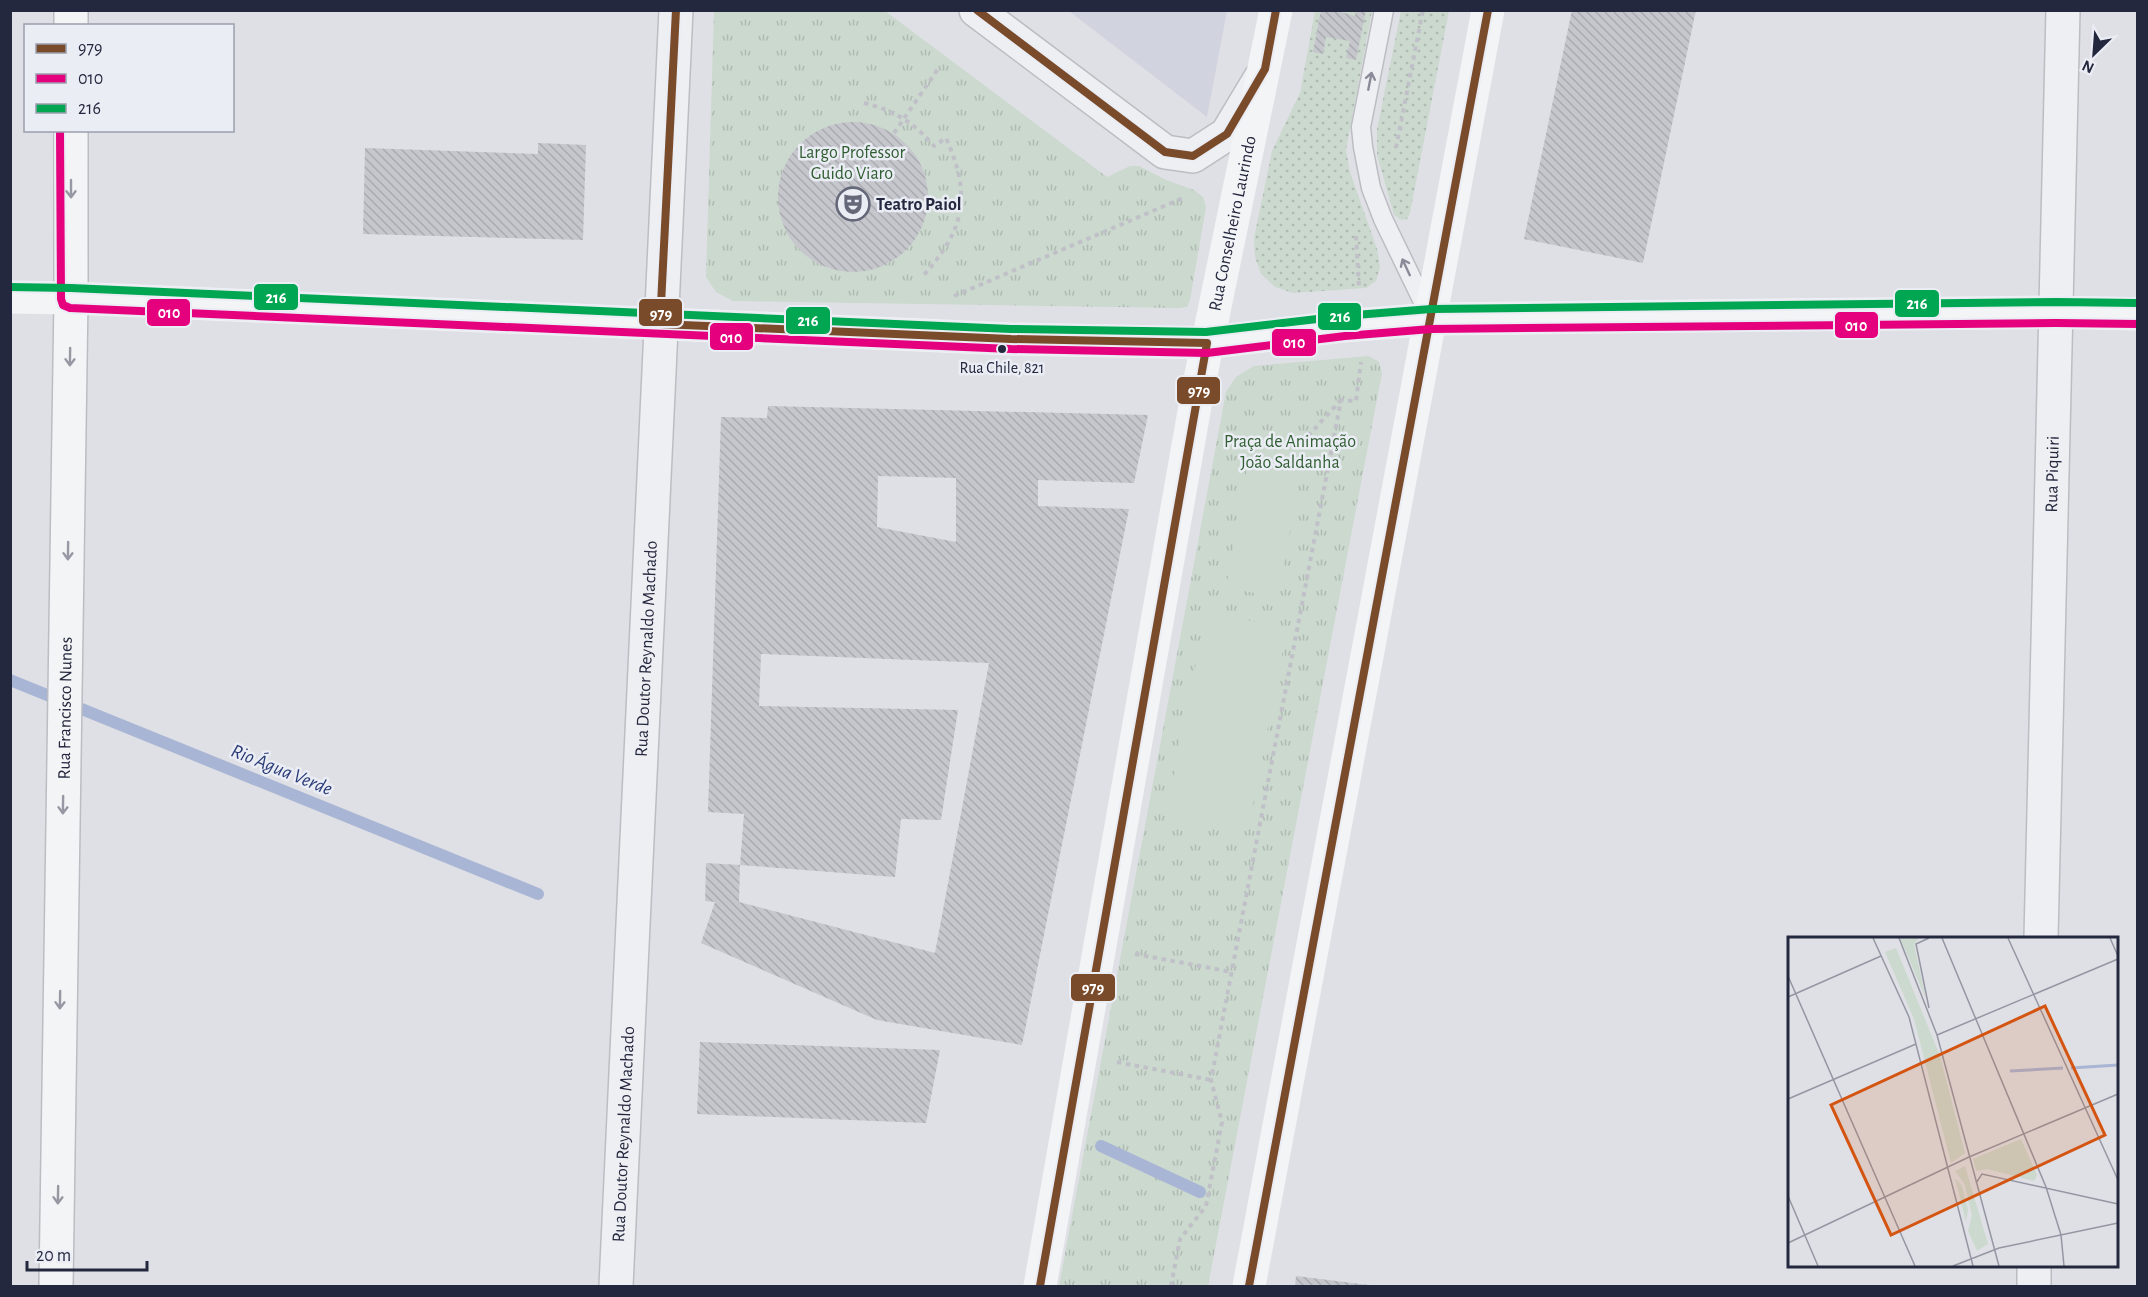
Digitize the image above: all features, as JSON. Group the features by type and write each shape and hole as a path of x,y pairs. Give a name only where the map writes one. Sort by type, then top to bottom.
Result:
{"main road":[{"name":"Rua Conselheiro Laurindo","path":"1040,1287 1207,343 1276,10"},
{"path":"1249,1287 1488,10"},
{"name":"Rua Francisco Nunes","path":"56,1287 71,298 71,132"},
{"path":"10,297 1011,339 1207,343 1344,326 1431,319 2056,312 2138,314"}],"street":[{"name":"Rua Doutor Reynaldo Machado","path":"616,1287 676,10"},
{"path":"976,10 1165,152 1193,156 1227,134 1265,69"},
{"name":"Rua Piquiri","path":"2041,937 2063,10"},
{"path":"2034,1267 2034,1287"}],"lane":[{"path":"1384,10 1361,127 1363,147 1371,188 1383,219 1431,319"}],"path":[{"path":"1394,154 1423,10"},
{"path":"894,133 940,66"},
{"path":"864,103 884,107 905,118 934,146 946,138 957,162 962,192 958,223 943,253 923,276"},
{"path":"954,296 1183,198"},
{"path":"1341,400 1356,401 1362,368"},
{"path":"1308,436 1341,400"},
{"path":"1171,1287 1180,1239 1206,1206 1222,1122 1211,1080 1341,400"},
{"path":"1128,953 1232,972"},
{"path":"1109,1060 1211,1080"}],"shaded area":[{"path":"1069,11 1227,11 1207,117"}],"green space":[{"name":"Largo Professor Guido Viaro","path":"714,11 885,11 1107,177 1130,166 1139,166 1166,180 1194,190 1203,197 1206,207 1187,307 733,301 716,292 706,277"},
{"path":"1315,11 1372,11 1346,150 1350,172 1377,249 1380,267 1376,281 1366,288 1293,293 1275,287 1261,274 1255,257 1254,238 1272,151 1300,93"},
{"path":"1401,11 1449,11 1410,213 1407,219 1401,220 1394,215 1377,155 1377,129"},
{"name":"Praça de Animação João Saldanha","path":"1369,356 1379,362 1382,373 1208,1286 1059,1286 1226,392 1236,377 1254,366"},
{"path":"1254,428 1307,438 1278,597 1226,588"},
{"path":"1206,612 1287,628 1248,831 1166,816"}],"building":[{"path":"1321,10 1332,10 1355,16 1356,10 1366,10 1356,60 1346,58 1350,41 1326,37 1323,54 1313,52"},
{"path":"1572,10 1696,10 1643,263 1524,239"},
{"name":"Teatro Paiol","path":"853,122 868,123 882,128 906,144 922,168 927,182 927,212 922,226 906,250 882,266 868,271 853,272 838,271 824,266 800,250 784,226 779,212 778,197 779,182 784,168 800,144 824,128 838,123"},
{"path":"538,143 586,145 583,240 363,234 365,148 538,154"},
{"path":"768,406 1148,415 1134,483 1038,480 1038,506 1129,509 1022,1045 877,1020 701,943 715,902 705,901 706,863 740,865 744,814 708,812 721,417 767,418","holes":["878,476 956,478 956,542 877,527","761,654 989,663 935,953 739,902 740,865 895,877 901,819 941,820 958,710 759,706"]},
{"path":"700,1042 940,1050 926,1123 697,1114"},
{"path":"1296,1276 1369,1285 1369,1286 1295,1286"}],"waterway":[{"name":"Rio Água Verde","path":"10,680 538,894"},
{"name":"Rio Água Verde","path":"1101,1146 1200,1192"}],"transit line":[{"name":"979","path":"676,10 660,324 1011,339 1207,343 1040,1286"},
{"name":"979","path":"977,10 1165,152 1193,156 1227,134 1265,69 1276,10"},
{"name":"979","path":"1249,1286 1488,10"},
{"name":"010","path":"60,132 61,299 63,305 70,308 1011,349 1207,353 1345,336 1431,329 2138,324"},
{"name":"216","path":"10,287 1011,329 1206,332 1343,316 1431,309 2138,303"}],"place":[{"name":"Teatro Paiol","path":"853,204"},
{"name":"Rua Chile, 821","path":"1002,349"}]}
